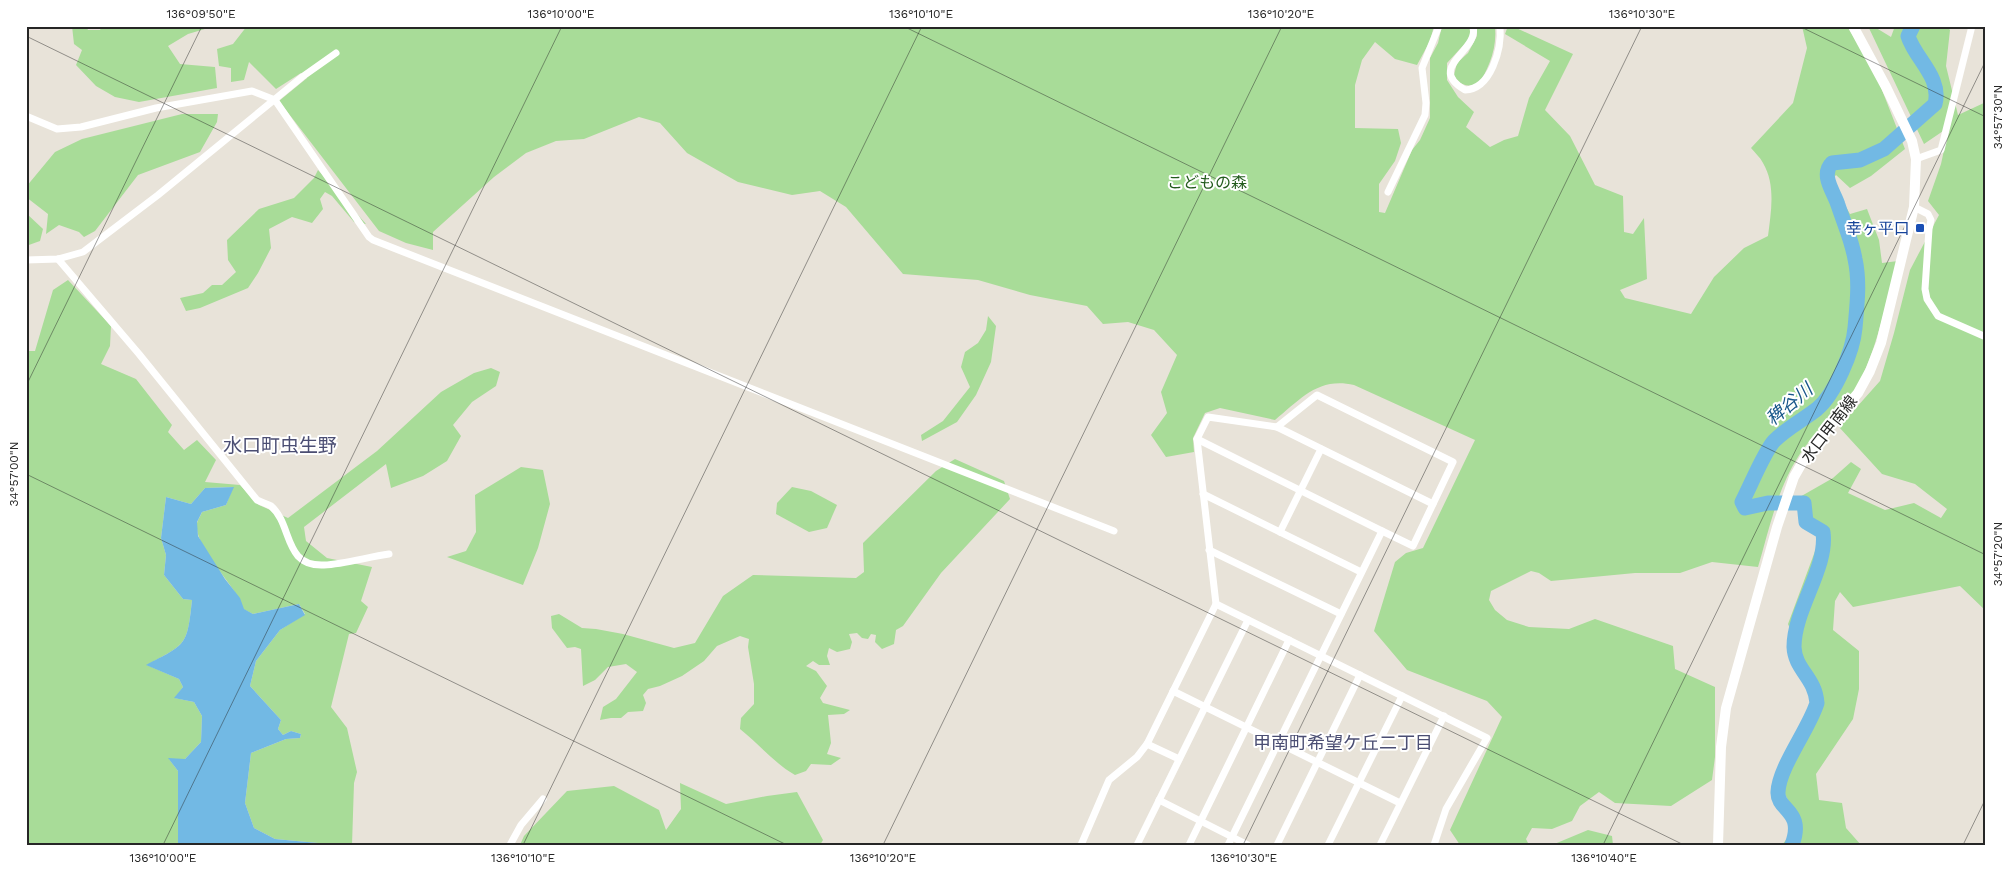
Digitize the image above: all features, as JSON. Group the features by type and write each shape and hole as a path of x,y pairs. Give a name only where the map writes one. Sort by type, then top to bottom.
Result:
{"main road":[{"name":"水口甲南線","path":"1718,845 1721,747 1726,708 1790,488 1807,454 1858,393 1870,371 1881,343 1914,207 1916,159 1912,140 1900,113 1853,26"}],"street":[{"path":"1388,192 1425,115 1426,103 1422,68 1439,26"},
{"path":"1473,26 1475,30 1469,43 1452,64 1451,73 1453,81 1465,90 1479,87 1487,78 1497,54 1500,26"},
{"path":"1916,159 1941,150 1972,26"},
{"path":"26,260 58,259 84,252 302,78 336,54"},
{"path":"26,116 57,129 80,127 156,108 252,91 275,100 369,237 373,240 1114,531"},
{"path":"1914,207 1928,214 1931,220 1926,289 1928,299 1938,316 1986,337"},
{"path":"58,259 139,354 257,500 271,506 281,521 292,551 310,564 324,565 389,554"},
{"path":"1197,440 1413,546 1454,462 1317,395 1277,427"},
{"path":"1082,844 1109,780 1138,757 1147,744 1216,604 1197,440 1208,418 1277,427 1433,504"},
{"path":"1280,532 1321,449"},
{"path":"1203,494 1361,572"},
{"path":"1228,845 1382,530"},
{"path":"1209,550 1341,614"},
{"path":"1216,604 1487,738 1446,809 1434,845"},
{"path":"1137,845 1248,620"},
{"path":"1189,845 1289,640"},
{"path":"1276,845 1360,675"},
{"path":"1172,691 1400,803"},
{"path":"1328,845 1402,696"},
{"path":"1380,845 1444,716"},
{"path":"1147,744 1179,759"},
{"path":"510,845 520,825 543,799"},
{"path":"1159,800 1248,845"}],"green space":[{"path":"72,26 86,26 88,30 100,30 102,26 215,26 188,34 168,46 180,64 215,67 217,88 139,102 115,97 96,86 76,65 82,50 74,44"},
{"name":"こどもの森","path":"247,26 1434,26 1430,41 1417,65 1395,59 1375,42 1362,60 1355,85 1355,128 1398,129 1401,143 1395,161 1379,184 1379,212 1385,213 1412,150 1420,140 1430,118 1430,58 1438,43 1442,26 1469,26 1471,37 1447,63 1447,80 1458,97 1474,112 1466,127 1490,147 1518,136 1529,98 1550,61 1505,34 1508,26 1512,26 1573,54 1545,110 1570,136 1595,185 1623,196 1624,232 1633,234 1644,218 1647,279 1620,290 1625,298 1691,314 1714,277 1744,248 1768,236 1771,199 1770,180 1762,161 1751,148 1793,103 1807,48 1802,26 1847,26 1875,72 1905,149 1871,176 1850,188 1836,175 1831,181 1850,214 1867,209 1879,240 1882,263 1898,261 1878,335 1862,377 1840,408 1813,437 1798,457 1784,483 1774,510 1758,567 1712,562 1680,573 1635,573 1551,581 1539,573 1531,571 1491,591 1489,600 1495,610 1507,620 1529,627 1569,629 1595,619 1673,646 1675,669 1715,687 1715,757 1712,780 1671,806 1615,803 1599,792 1580,806 1572,821 1552,829 1532,828 1526,839 1529,845 1460,845 1450,830 1502,717 1487,701 1407,670 1374,631 1395,562 1406,553 1423,548 1475,440 1354,385 1341,383 1320,387 1311,392 1275,420 1220,408 1205,413 1193,438 1194,452 1166,457 1151,435 1167,413 1161,392 1177,355 1154,330 1128,322 1103,324 1087,306 1030,295 978,280 903,274 846,207 820,191 792,195 738,182 687,153 660,123 639,117 584,139 556,141 526,153 494,177 433,232 433,250 406,243 379,231 279,101 307,78 301,73 276,89 249,62 244,80 231,82 231,68 219,66 217,49 233,44"},
{"path":"1477,26 1495,26 1494,49 1480,83 1465,85 1459,82 1454,75 1457,63 1468,53 1477,36"},
{"path":"1868,26 1873,26 1891,37 1895,26 1947,26 1950,30 1946,66 1958,115 1986,102 1986,611 1960,586 1853,607 1840,592 1835,601 1833,630 1859,651 1859,689 1853,719 1816,774 1819,800 1842,803 1846,828 1861,845 1782,845 1799,823 1784,792 1781,762 1820,699 1788,624 1824,527 1793,507 1798,498 1833,478 1851,462 1861,469 1848,493 1885,510 1914,503 1941,518 1947,509 1915,484 1882,474 1839,427 1880,381 1910,270 1939,215 1928,201 1941,164 1949,127 1924,144"},
{"path":"182,114 218,114 217,122 200,152 138,175 95,231 84,237 79,232 59,225 46,234 48,214 26,197 26,187 55,152 82,139"},
{"path":"318,170 366,224 354,222 332,196 325,192 320,199 323,209 312,223 292,217 269,229 271,248 248,288 200,308 186,311 180,298 203,293 212,285 222,285 236,272 228,260 227,240 259,209 294,198 314,178"},
{"path":"26,213 43,229 40,241 26,246"},
{"path":"68,280 111,326 110,346 101,364 136,379 172,425 168,432 184,450 197,440 216,460 205,482 240,485 259,505 288,518 377,451 441,392 474,373 491,368 500,372 496,386 472,402 453,425 461,436 447,461 423,476 391,488 386,464 304,527 306,541 327,558 372,567 361,601 368,607 356,633 349,634 331,707 347,728 357,772 354,783 352,845 317,845 318,843 275,839 254,828 245,803 251,753 286,739 300,738 301,734 291,731 283,735 278,729 281,720 250,686 256,661 280,630 305,614 299,604 253,614 243,609 232,588 208,554 198,533 197,523 202,512 226,505 233,487 205,488 191,504 166,497 161,538 166,555 164,575 183,599 192,600 188,626 183,641 170,652 147,665 179,679 183,687 175,698 194,702 202,716 201,742 185,759 169,759 178,771 178,845 26,845 26,351 35,351 53,290"},
{"path":"988,316 996,326 991,362 976,395 957,422 922,441 921,435 943,421 970,387 961,367 965,352 978,343 986,330"},
{"path":"955,459 1004,481 1010,499 941,573 903,626 896,630 894,644 882,649 875,642 876,635 871,634 868,639 862,638 857,633 849,634 852,642 850,649 837,652 829,648 827,656 830,665 819,665 813,661 806,666 816,671 827,686 820,698 823,703 850,710 844,714 828,715 831,743 827,754 841,758 831,765 811,764 806,771 795,775 780,765 740,729 741,718 754,704 754,684 748,647 749,639 740,636 717,646 704,661 682,676 648,689 643,695 646,703 643,711 628,712 621,718 600,720 603,707 616,699 637,672 626,664 608,667 595,680 583,686 581,649 575,647 567,648 552,628 551,616 559,614 582,628 623,634 674,648 695,643 723,596 753,575 856,578 864,572 863,543 936,471"},
{"path":"521,467 543,470 550,504 538,548 523,585 447,557 466,551 476,532 475,495"},
{"path":"792,487 811,491 837,505 827,528 809,532 776,514 777,503"},
{"path":"680,783 726,804 797,792 823,840 820,845 520,845 524,836 567,791 614,786 659,810 666,830 681,809"},
{"path":"1588,830 1612,836 1613,845 1552,845"}],"water":[{"path":"234,487 226,505 202,512 197,522 198,536 225,579 240,598 244,609 253,614 299,604 305,615 280,630 256,661 250,686 281,720 278,729 283,735 291,731 301,734 300,738 286,739 251,753 245,803 254,828 275,839 318,843 317,845 178,845 178,771 168,758 185,759 201,742 202,716 194,702 174,698 183,687 179,679 146,665 177,648 182,642 186,636 192,600 183,599 164,575 166,555 161,538 166,497 191,504 205,488"}],"waterway":[{"name":"稗谷川","path":"1792,845 1795,825 1790,812 1779,798 1778,792 1783,771 1817,703 1813,687 1798,662 1794,647 1799,618 1821,560 1823,532 1806,522 1804,503 1768,503 1745,508 1742,502 1770,446 1779,436 1824,402 1847,360 1855,328 1858,294 1857,268 1850,239 1829,184 1827,173 1832,163 1860,160 1884,149 1935,104 1935,85 1908,36 1913,26"}],"place":[{"name":"幸ヶ平口","path":"1920,228"}],"district":[{"name":"水口町虫生野","path":"280,445"},
{"name":"甲南町希望ケ丘二丁目","path":"1343,742"}]}
